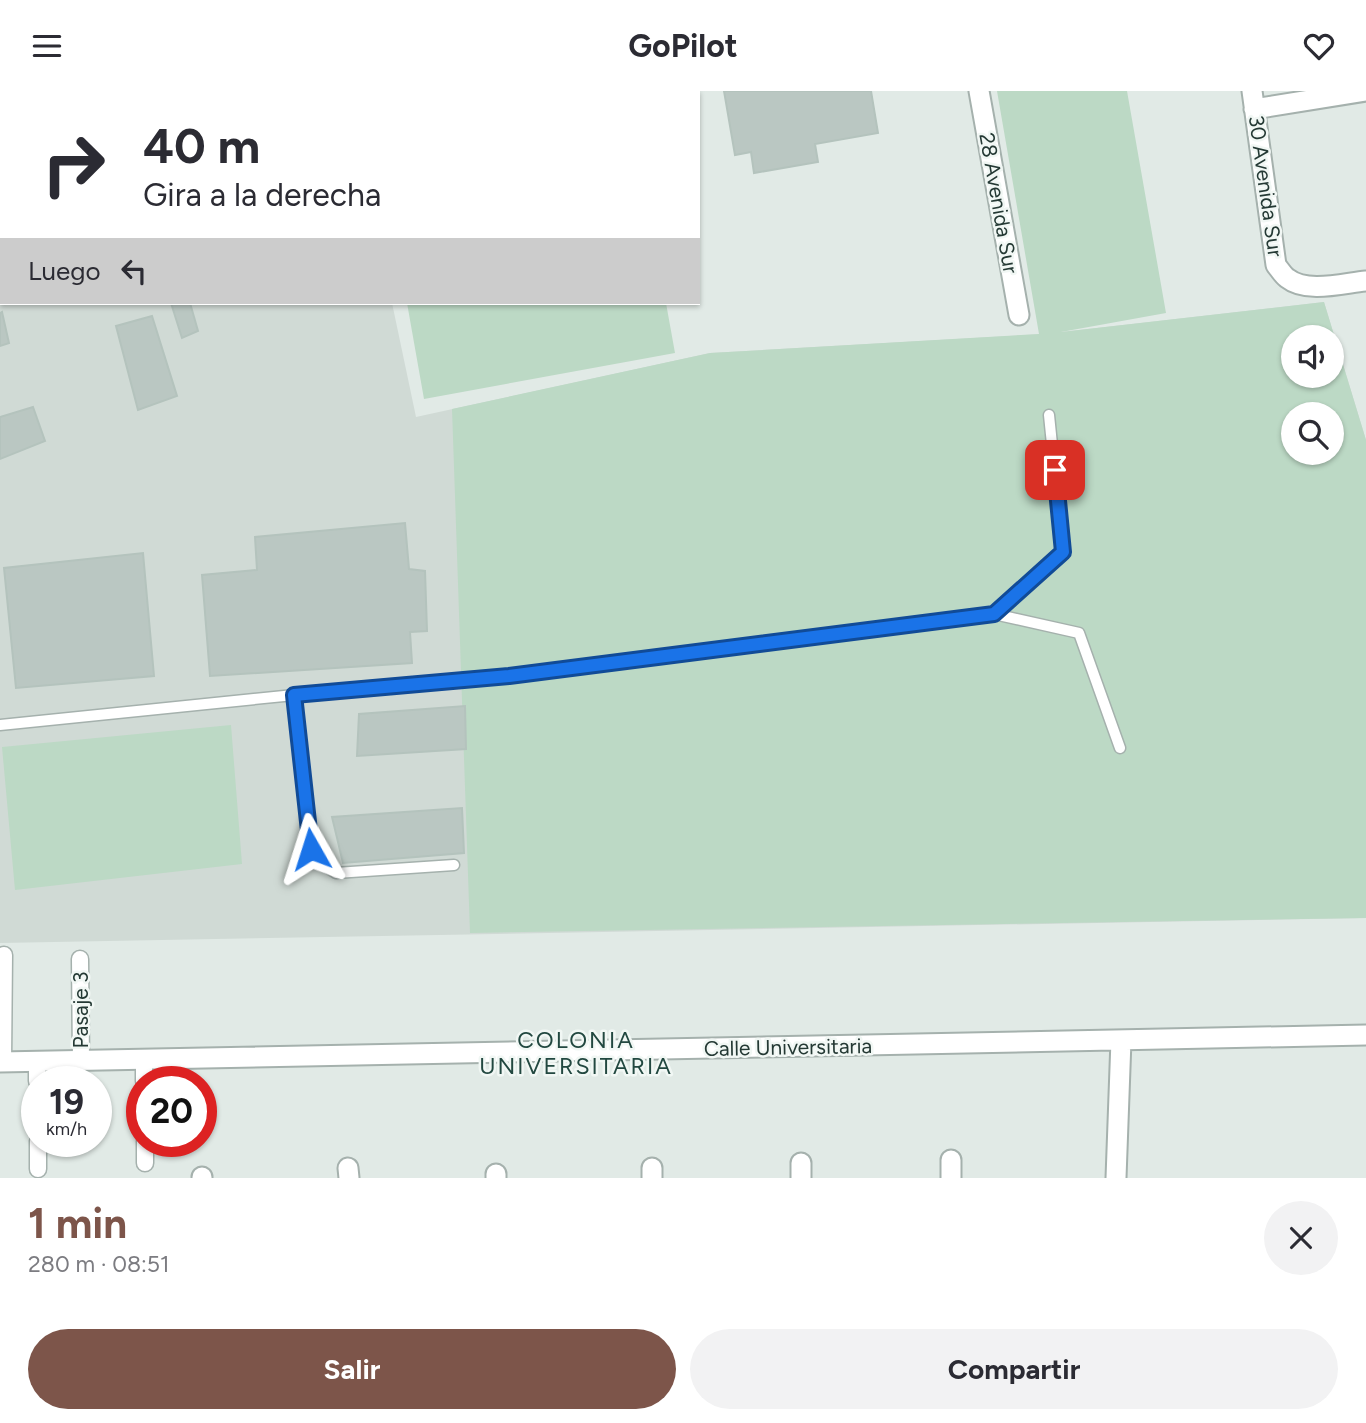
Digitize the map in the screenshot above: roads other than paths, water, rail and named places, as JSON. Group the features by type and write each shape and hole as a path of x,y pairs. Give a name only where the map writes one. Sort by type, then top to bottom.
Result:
{"street":[{"name":"28 Avenida Sur","path":"979,91 1019,316"},
{"path":"1253,100 1366,91"},
{"name":"30 Avenida Sur","path":"1253,100 1276,265 1287,278 1309,286 1366,281"},
{"path":"2,1062 4,955"},
{"name":"Pasaje 3","path":"80,959 81,1061"},
{"name":"Calle Universitaria","path":"61,1066 81,1061 1366,1035"},
{"path":"1116,1178 1121,1040"},
{"path":"144,1060 144,1066"},
{"name":"Calle Universitaria","path":"2,1062 21,1067"},
{"path":"38,1157 38,1169"},
{"path":"145,1157 145,1163"}],"lane":[{"path":"994,614 1063,552 1049,415"},
{"path":"0,725 509,676 994,614 1079,633 1120,748"},
{"path":"294,695 311,849 317,861 336,873 454,865"}],"district":[{"name":"COLONIA UNIVERSITARIA","path":"576,1053"}]}
